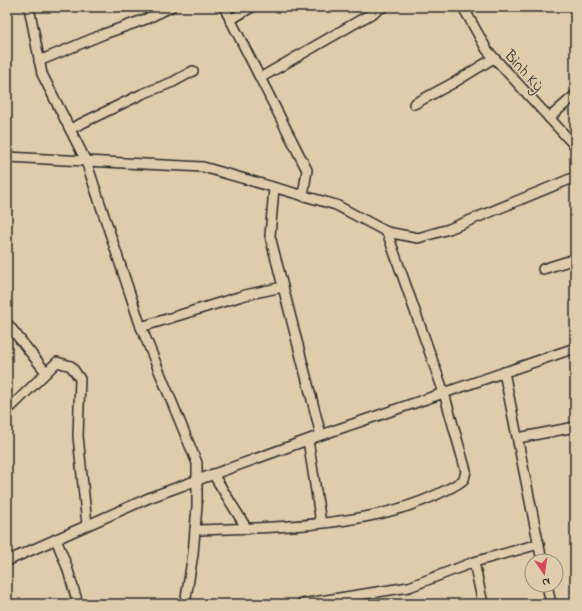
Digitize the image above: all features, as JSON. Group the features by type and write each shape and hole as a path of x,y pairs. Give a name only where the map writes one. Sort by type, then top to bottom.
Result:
{"street":[{"path":"29,7 42,74 86,161 141,327 198,463 195,530 185,604"},
{"path":"39,61 104,34 146,19 171,7"},
{"path":"224,7 307,170 303,196"},
{"path":"230,20 252,7"},
{"path":"260,78 383,7"},
{"name":"Bình Kỳ","path":"463,7 470,23 494,58 575,146"},
{"path":"414,104 455,82 494,58"},
{"path":"70,129 193,72"},
{"path":"549,118 575,95"},
{"path":"7,157 203,167 336,205 387,232 418,238 449,229 575,177"},
{"path":"274,188 270,236 321,435"},
{"path":"195,530 247,529 321,523 404,507 432,497 464,479 466,471 444,393 387,232"},
{"path":"543,269 575,259"},
{"path":"141,327 245,295 283,287"},
{"path":"7,323 45,372"},
{"path":"7,560 150,497 321,435 575,348"},
{"path":"7,411 45,372 57,362 71,366 80,379 78,436 87,525"},
{"path":"504,372 541,553"},
{"path":"518,438 575,427"},
{"path":"308,440 321,523"},
{"path":"213,474 247,529"},
{"path":"56,539 67,566 78,604"},
{"path":"301,604 409,587 474,562 539,544"},
{"path":"474,562 483,604"},
{"path":"549,593 551,604"}]}
